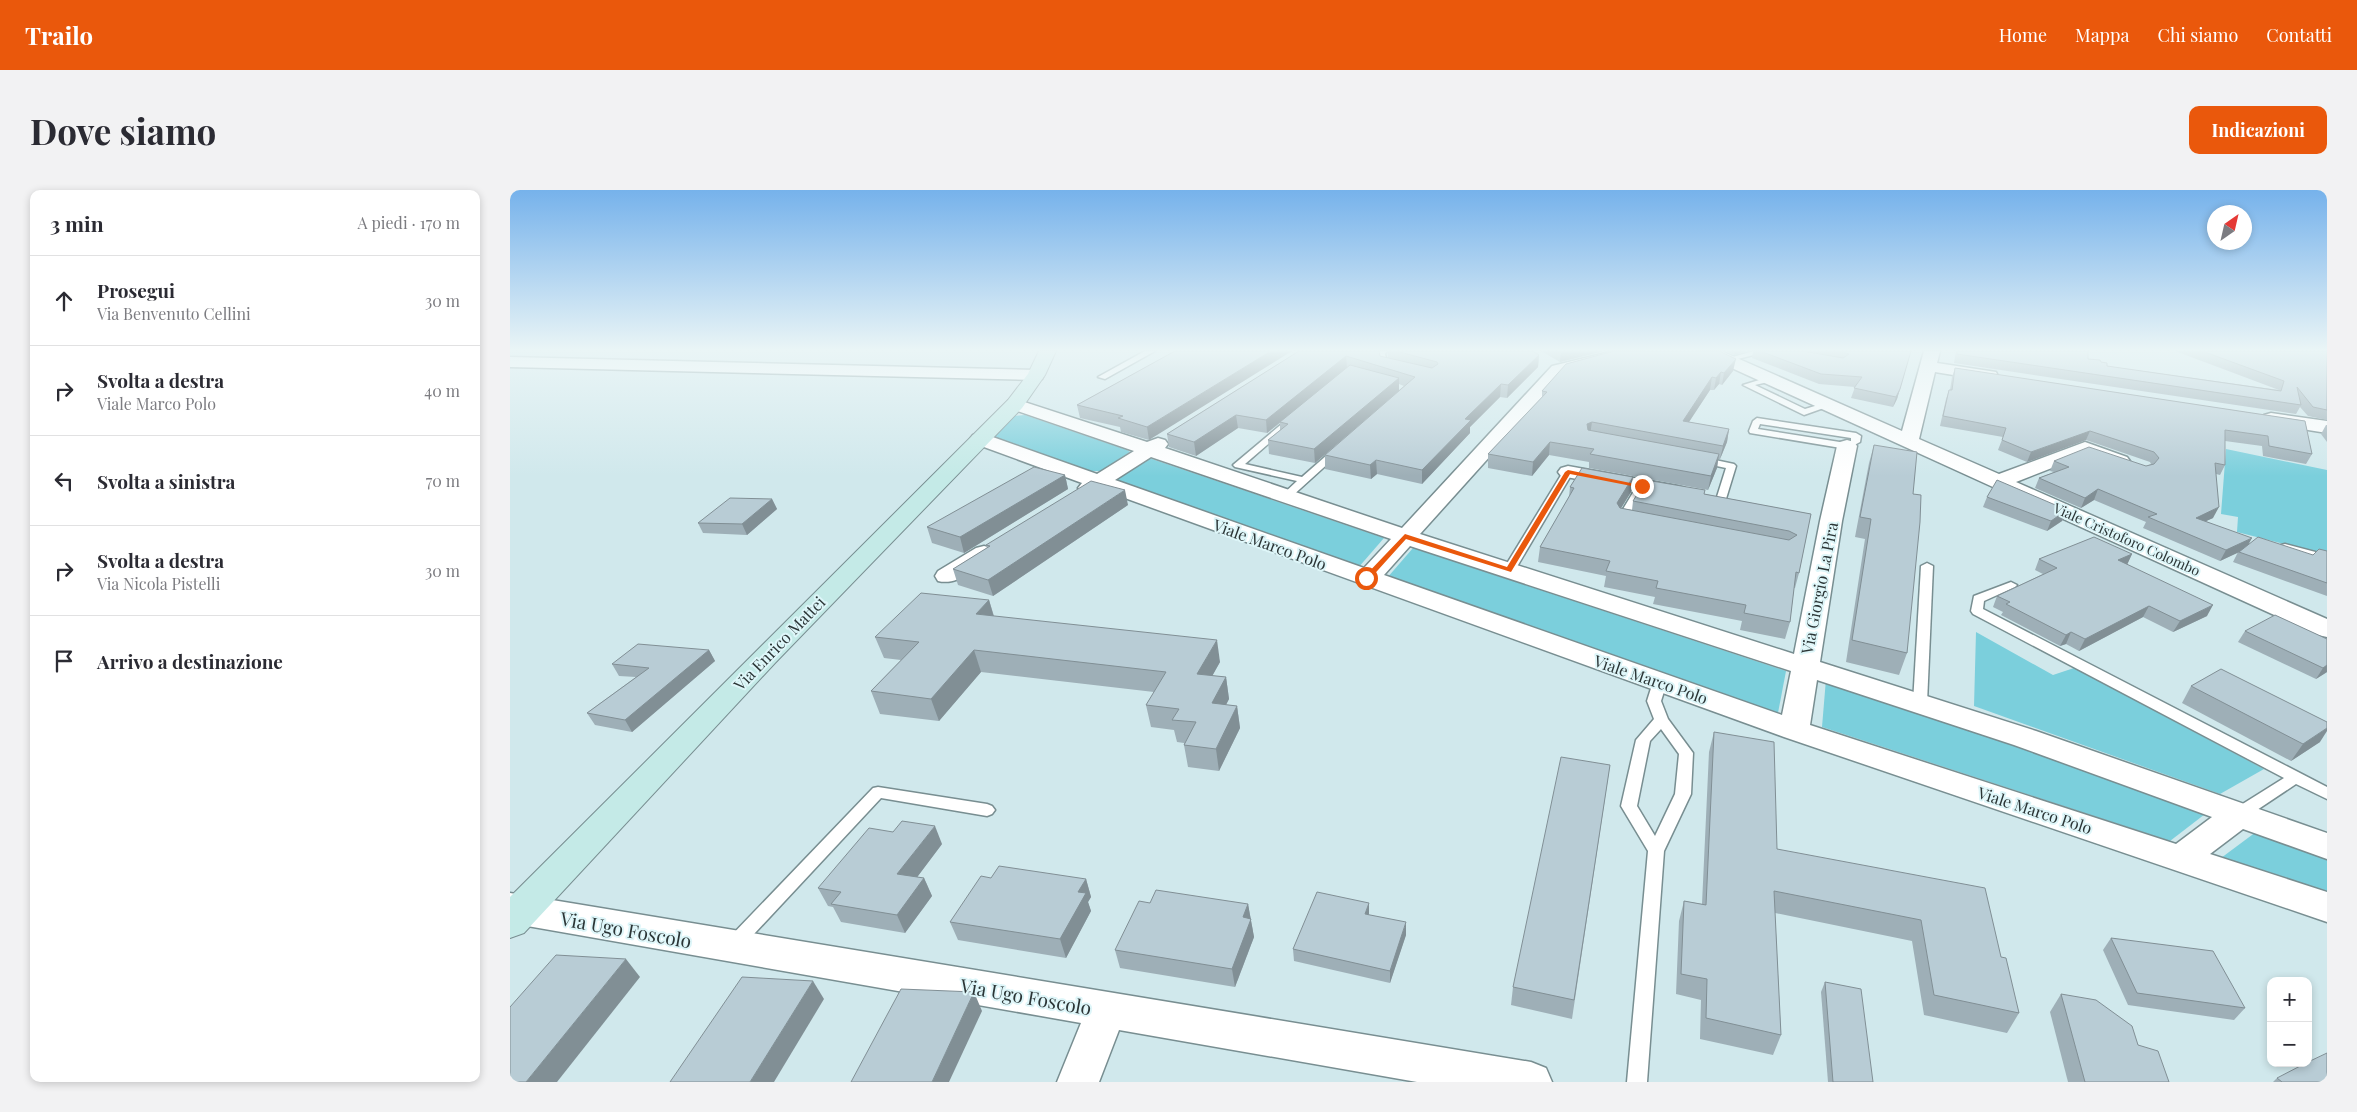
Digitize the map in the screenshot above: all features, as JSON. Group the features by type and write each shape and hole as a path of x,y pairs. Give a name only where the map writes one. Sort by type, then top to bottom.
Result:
{"main road":[{"name":"Via Enrico Mattei","path":"514,914 764,657 1015,404 1022,393"}],"street":[{"path":"1366,578 1537,393"},
{"name":"Viale Cristoforo Colombo","path":"1800,393 2327,629"},
{"path":"1909,442 1921,393"},
{"path":"1015,404 1068,414 1149,450 1294,488 1405,536 1920,703 2327,846"},
{"path":"2250,416 2327,427"},
{"path":"1073,498 1174,434"},
{"name":"Viale Marco Polo","path":"980,439 1794,730 2327,907"},
{"name":"Via Giorgio La Pira","path":"1794,730 1822,519 1848,446"},
{"path":"1998,482 2086,448 2134,465"},
{"path":"1568,472 1715,499"},
{"path":"947,576 997,544"},
{"path":"2180,859 2239,814"},
{"name":"Via Ugo Foscolo","path":"514,914 732,947 1531,1082"},
{"path":"1078,1082 1106,1010"}],"lane":[{"path":"1297,416 1238,465 1294,488 1348,441"},
{"path":"1757,421 1856,436 1855,442 1848,446 1753,431 1757,421"},
{"path":"1694,459 1731,466 1715,499"},
{"path":"1509,570 1568,472"},
{"path":"1641,523 1622,519 1642,486"},
{"path":"2285,547 2327,558"},
{"path":"1920,703 1927,566"},
{"path":"2011,585 1978,599 1977,611 2327,794"},
{"path":"1637,1082 1656,851 1682,794 1686,753 1661,720 1654,701 1660,682"},
{"path":"1656,851 1629,806 1643,740 1661,720"},
{"path":"2239,814 2296,778"},
{"path":"732,947 878,792 987,810"}],"shaded area":[{"path":"1025,415 1130,452 1102,471 1088,471 995,439 994,437 1012,416"},
{"path":"2226,449 2327,470 2327,555 2237,532 2238,517 2221,514"},
{"path":"1148,458 1384,538 1358,568 1114,481 1112,478"},
{"path":"1413,548 1786,671 1778,713 1387,578"},
{"path":"1976,632 2053,675 2074,668 2264,769 2220,794 1974,706"},
{"path":"1826,679 2209,811 2170,841 1822,727"},
{"path":"2260,829 2327,853 2327,892 2221,858"}],"building":[{"path":"1099,393 1203,393 1147,427 1118,418 1123,416 1077,405"},
{"path":"1233,393 1300,393 1266,420 1236,415 1194,442 1167,434"},
{"path":"1316,393 1381,393 1314,449 1268,440 1288,424 1280,422"},
{"path":"1397,393 1492,393 1465,419 1471,420 1422,470 1376,460 1370,465 1325,455"},
{"path":"1546,393 1702,393 1683,421 1729,429 1723,446 1592,422 1587,424 1588,430 1719,454 1711,476 1590,454 1594,449 1550,442 1533,462 1488,454"},
{"path":"1876,393 1898,393 1896,397"},
{"path":"1948,393 2118,393 2305,421 2312,454 2269,446 2268,436 2225,430 2225,465 2215,463 2219,507 2196,518 2252,538 2226,550 2148,517 2157,514 2098,489 2085,498 2039,478 2069,467 2054,461 2089,447 2146,466 2154,464 2159,458 2154,452 2090,431 2031,452 2002,440 2006,428 1943,416"},
{"path":"2218,393 2298,393 2301,405"},
{"path":"2302,393 2327,393 2327,410 2313,407"},
{"path":"1874,445 1917,452 1913,494 1921,495 1920,522 1907,653 1852,640 1871,519 1860,517"},
{"path":"1034,467 1065,475 960,537 927,527"},
{"path":"1582,468 1633,477 1617,503 1620,508 1789,540 1797,535 1789,531 1633,501 1646,480 1705,490 1704,494 1811,514 1799,573 1796,572 1790,622 1744,613 1746,605 1656,588 1658,581 1606,571 1610,561 1540,547 1574,488 1570,487"},
{"path":"1997,480 2067,510 2051,521 1987,497"},
{"path":"1091,481 1125,490 988,580 953,569 990,546 986,545"},
{"path":"730,498 772,499 742,524 698,523"},
{"path":"2094,537 2132,554 2118,560 2213,605 2180,621 2149,606 2085,639 2071,632 2066,635 2006,604 2010,602 1997,596 2057,568 2039,559"},
{"path":"2258,537 2313,555 2319,549 2327,551 2327,583 2239,552"},
{"path":"921,593 989,600 976,614 1217,640 1197,674 1226,677 1212,703 1237,706 1216,749 1184,745 1196,722 1172,720 1179,709 1146,705 1166,672 974,650 931,699 871,691 919,642 875,637"},
{"path":"2275,615 2327,639 2327,665 2323,668 2245,631"},
{"path":"638,644 709,650 625,720 587,713 649,668 612,664"},
{"path":"2221,669 2327,722 2327,728 2303,744 2191,686"},
{"path":"1714,732 1774,742 1777,849 1985,888 2001,957 2006,958 2019,1013 1934,995 1921,920 1774,891 1781,1035 1706,1018 1707,979 1681,974 1684,901 1706,905"},
{"path":"1561,757 1610,765 1574,1000 1513,987"},
{"path":"902,821 935,826 897,874 924,878 897,915 831,904 841,892 818,888 869,828 893,832"},
{"path":"999,866 1086,879 1078,892 1086,893 1060,939 950,922 981,876 991,878"},
{"path":"1156,890 1248,904 1243,917 1251,919 1232,969 1115,950 1139,901 1150,903"},
{"path":"1317,892 1369,903 1365,914 1406,922 1390,971 1293,949"},
{"path":"2111,938 2213,951 2245,1008 2137,993"},
{"path":"556,955 626,959 526,1082 510,1082 510,1007"},
{"path":"742,977 813,981 750,1082 670,1082"},
{"path":"1825,982 1861,989 1873,1082 1833,1082"},
{"path":"901,989 974,992 932,1082 851,1082"},
{"path":"2061,994 2096,1000 2132,1026 2138,1045 2158,1051 2169,1082 2085,1082"},
{"path":"2327,1053 2327,1082 2282,1082 2277,1078 2298,1067 2312,1067 2312,1060"}],"route":[{"path":"1366,578 1405,536 1509,570 1568,472 1642,486"}]}
